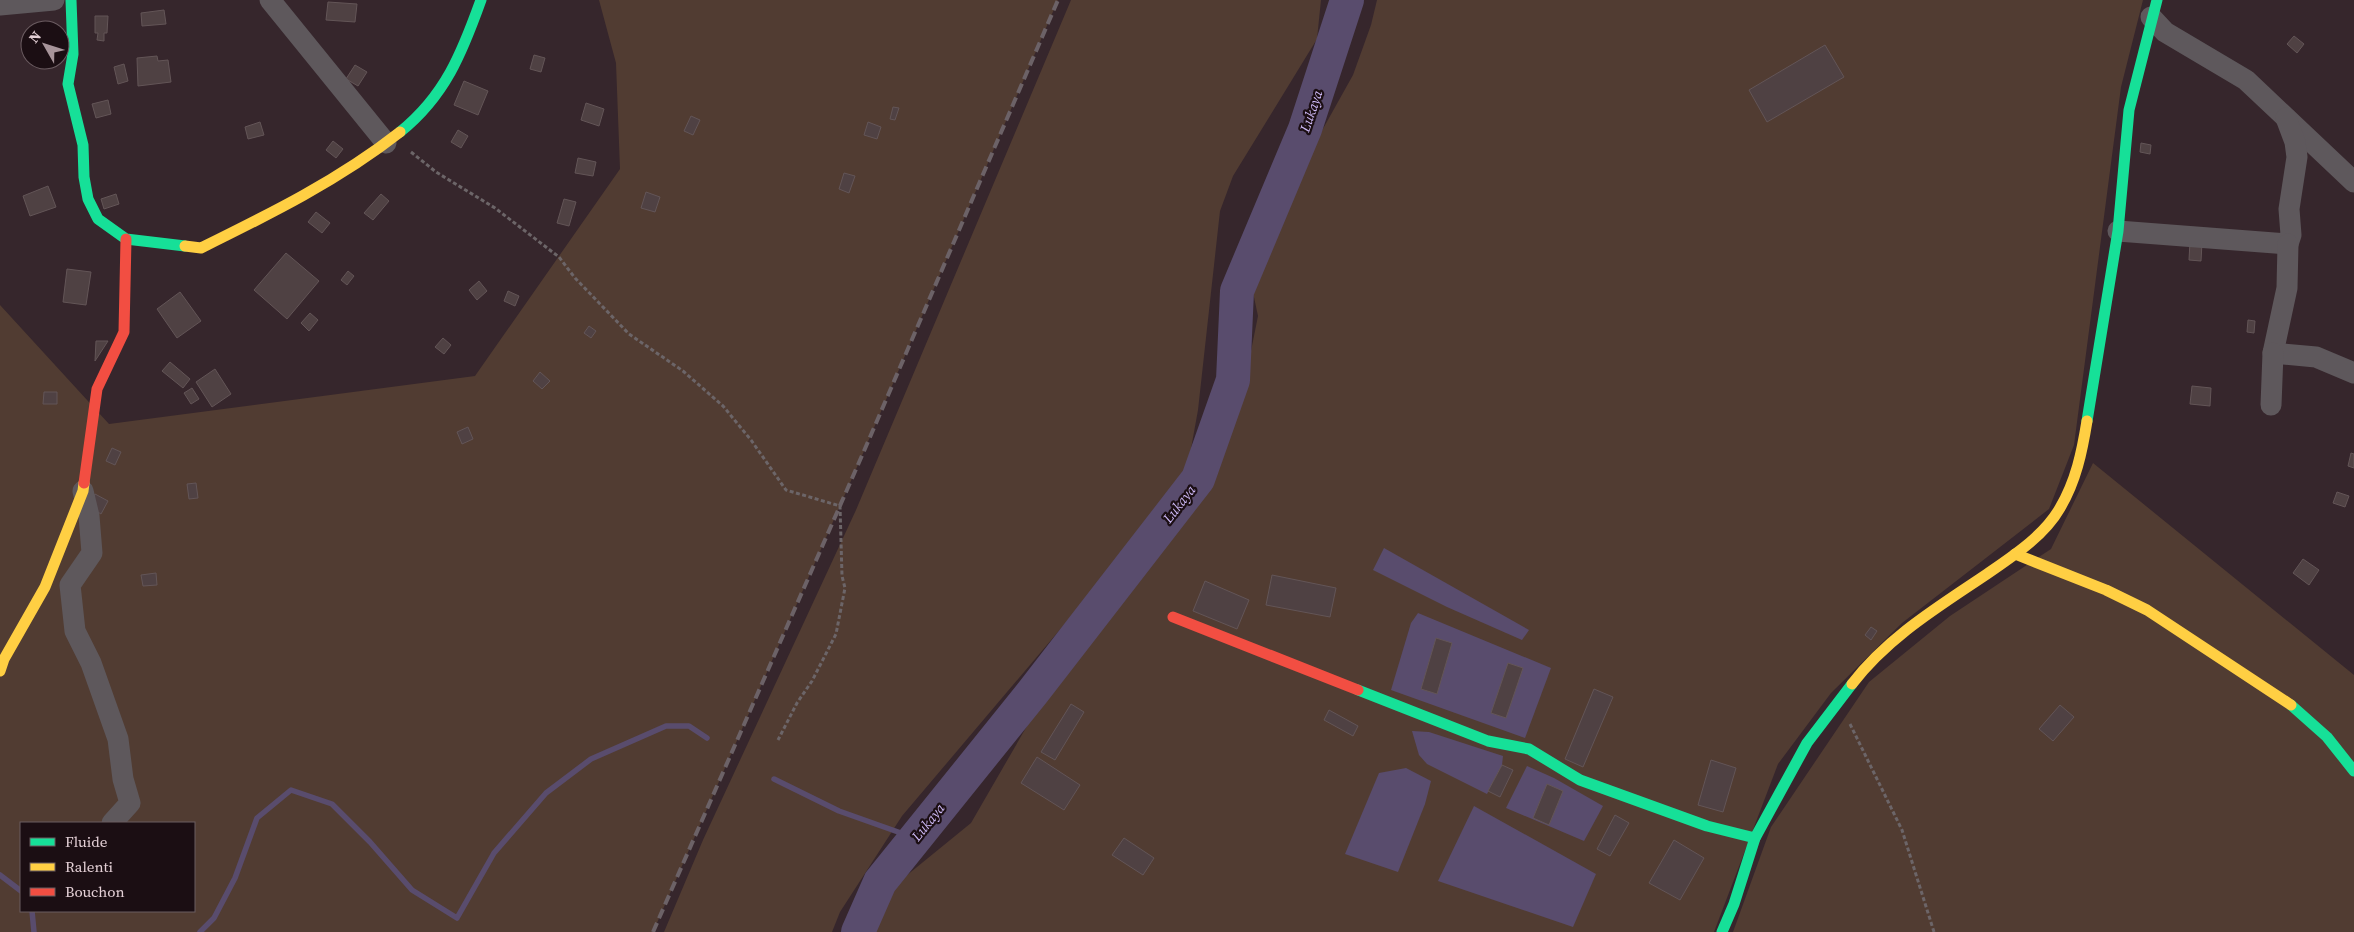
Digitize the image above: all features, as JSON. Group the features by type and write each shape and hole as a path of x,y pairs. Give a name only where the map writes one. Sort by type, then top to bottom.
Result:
{"street":[{"path":"0,5 54,0"},
{"path":"71,0 73,54 68,84 83,145 84,177 88,199 98,219 126,240 201,248 290,204 365,159 412,122 441,89 464,51 481,0"},
{"path":"270,0 389,140"},
{"path":"2154,9 2165,32 2246,80 2354,182"},
{"path":"1722,932 1734,904 1755,838 1807,743 1869,662 1898,635 2015,554 2046,527 2060,509 2075,479 2083,447 2118,231 2129,110 2154,9"},
{"path":"2271,405 2273,353 2287,288 2288,244 2291,235 2289,209 2297,157 2295,142 2286,118"},
{"path":"2118,231 2288,244"},
{"path":"0,671 4,658 46,586 83,490 97,389 124,332 126,240"},
{"path":"2273,353 2316,357 2354,373"},
{"path":"83,490 89,516 92,552 70,585 75,631 91,663 118,739 123,779 130,803 113,822"},
{"path":"2015,554 2083,580 2135,603 2163,620 2281,696 2316,723 2339,748 2354,771"},
{"path":"1173,617 1488,741 1530,749 1580,780 1707,826 1755,838"}],"path":[{"path":"389,140 436,172 495,208 559,257 575,278 629,334 683,370 723,406 751,440 786,490 840,506 842,576 845,588 836,634 812,681 796,703 778,740"},
{"path":"1840,700 1856,738 1902,830 1934,932"}],"shaded area":[{"path":"599,0 1058,0 864,451 653,932 0,932 0,305 109,424 475,376 620,169 616,63"},
{"path":"1071,0 1321,0 1317,39 1233,176 1220,211 1198,410 1188,465 1118,561 902,816 840,912 832,932 664,932 703,840 856,510"},
{"path":"1377,0 2143,0 2121,87 2074,445 2049,509 1902,623 1831,693 1778,764 1714,932 873,932 890,889 971,823 1038,707 1142,575 1228,437 1244,386 1258,316 1251,283 1281,204 1353,75 1371,25"},
{"path":"2093,463 2354,675 2354,932 1733,932 1771,827 1869,682 1950,616 2051,549"},
{"path":"1384,548 1529,630 1522,640 1447,607 1373,570"},
{"path":"1418,613 1551,668 1525,738 1391,690 1411,623"},
{"path":"1412,731 1429,732 1503,756 1502,765 1487,794 1427,764 1419,755"},
{"path":"1527,766 1554,778 1603,806 1584,841 1506,808"},
{"path":"1406,768 1431,781 1425,804 1398,872 1345,854 1379,773"},
{"path":"1474,806 1596,874 1573,927 1438,881"}],"building":[{"path":"328,2 357,4 355,22 326,20"},
{"path":"164,10 166,24 142,26 141,13"},
{"path":"95,16 108,16 107,33 104,33 104,41 97,40 98,33 95,33"},
{"path":"2294,36 2304,44 2297,53 2287,44"},
{"path":"1825,45 1844,77 1767,122 1749,90"},
{"path":"534,55 545,58 541,72 530,69"},
{"path":"157,56 158,61 168,60 171,82 138,86 137,58"},
{"path":"124,64 128,81 118,84 114,67"},
{"path":"355,65 367,72 358,86 346,79"},
{"path":"464,81 488,91 478,115 454,105"},
{"path":"108,100 111,114 96,118 92,104"},
{"path":"586,103 604,109 599,126 581,120"},
{"path":"893,107 899,108 895,120 890,119"},
{"path":"691,116 700,120 693,135 684,131"},
{"path":"260,122 264,135 248,139 245,127"},
{"path":"868,122 881,127 877,139 864,135"},
{"path":"458,130 468,136 461,148 451,142"},
{"path":"333,141 343,149 336,158 326,150"},
{"path":"2141,143 2151,145 2150,154 2140,152"},
{"path":"578,158 596,162 593,176 575,173"},
{"path":"844,173 855,176 849,193 839,189"},
{"path":"48,186 56,207 30,216 23,196"},
{"path":"646,192 660,197 655,212 641,208"},
{"path":"116,194 119,204 104,209 101,199"},
{"path":"381,194 389,201 373,220 364,213"},
{"path":"564,199 576,202 569,226 557,223"},
{"path":"316,212 330,223 322,233 308,222"},
{"path":"2190,242 2202,243 2201,261 2189,260"},
{"path":"286,253 319,281 287,319 254,290"},
{"path":"67,269 91,272 86,305 63,302"},
{"path":"348,271 354,276 347,285 341,280"},
{"path":"479,281 487,291 477,300 469,290"},
{"path":"508,291 519,296 515,306 504,301"},
{"path":"180,292 201,321 177,338 157,309"},
{"path":"310,313 318,320 309,331 301,323"},
{"path":"2248,320 2255,321 2254,333 2247,332"},
{"path":"589,326 596,331 591,338 584,333"},
{"path":"443,338 451,345 444,354 435,347"},
{"path":"96,341 108,341 95,361"},
{"path":"170,362 190,379 183,388 162,371"},
{"path":"215,369 231,394 212,407 196,382"},
{"path":"540,372 550,381 542,389 533,381"},
{"path":"2192,386 2211,388 2210,406 2190,404"},
{"path":"192,388 199,399 191,404 184,393"},
{"path":"44,392 57,392 57,404 43,404"},
{"path":"468,427 473,439 462,444 457,432"},
{"path":"112,448 121,452 115,465 106,461"},
{"path":"2351,453 2354,454 2354,468 2348,466"},
{"path":"196,483 198,498 189,499 187,484"},
{"path":"2337,492 2349,496 2345,507 2333,503"},
{"path":"95,494 108,501 101,514 88,506"},
{"path":"2303,559 2319,570 2309,585 2293,573"},
{"path":"156,573 157,585 143,586 141,575"},
{"path":"1272,575 1336,588 1330,617 1266,605"},
{"path":"1205,581 1249,600 1237,629 1193,611"},
{"path":"1871,627 1877,631 1871,640 1865,635"},
{"path":"1436,638 1452,643 1437,694 1421,689"},
{"path":"1508,663 1523,668 1506,718 1491,713"},
{"path":"1594,689 1613,697 1583,767 1565,759"},
{"path":"1071,704 1084,712 1055,760 1041,752"},
{"path":"2060,705 2074,717 2053,741 2039,729"},
{"path":"1329,710 1358,726 1353,736 1324,720"},
{"path":"1037,757 1080,785 1064,810 1021,783"},
{"path":"1711,760 1736,768 1723,812 1698,805"},
{"path":"1502,765 1513,770 1500,797 1488,791"},
{"path":"1547,784 1563,791 1549,825 1533,818"},
{"path":"1615,815 1629,823 1610,856 1597,849"},
{"path":"1124,838 1154,858 1143,875 1112,855"},
{"path":"1674,840 1704,858 1680,900 1649,883"}],"waterway":[{"name":"Lukaya","path":"858,932 880,882 1033,692 1198,479 1233,380 1237,291 1305,129 1347,0"},
{"path":"200,932 214,918 235,878 257,818 291,790 332,804 370,842 412,890 457,918 494,853 546,793 591,759 666,726 689,726 707,738"},
{"path":"774,779 839,811 915,838"},
{"path":"0,875 20,890"},
{"path":"32,912 34,932"}],"railway":[{"path":"653,932 864,451 1058,0"}],"traffic: fast":[{"path":"71,0 73,54 68,84 83,145 84,177 88,199 98,219 126,239 185,246"},
{"path":"400,132 429,104 450,72 467,38 481,0"},
{"path":"2087,421 2118,231 2129,110 2157,0"},
{"path":"1722,932 1734,904 1755,838 1807,743 1852,684"},
{"path":"1358,690 1488,741 1529,749 1580,780 1707,826 1755,838"},
{"path":"2291,705 2327,737 2354,771"}],"traffic: slow":[{"path":"185,246 201,248 278,209 353,166 400,132"},
{"path":"1852,684 1866,667 1898,637 1932,611 2017,553 2046,528 2066,498 2074,477 2087,421"},
{"path":"0,671 4,659 45,587 83,491 84,483"},
{"path":"2015,554 2106,590 2147,610 2291,705"}],"traffic: jam":[{"path":"84,483 97,389 124,332 126,239"},
{"path":"1173,617 1358,690"}]}
